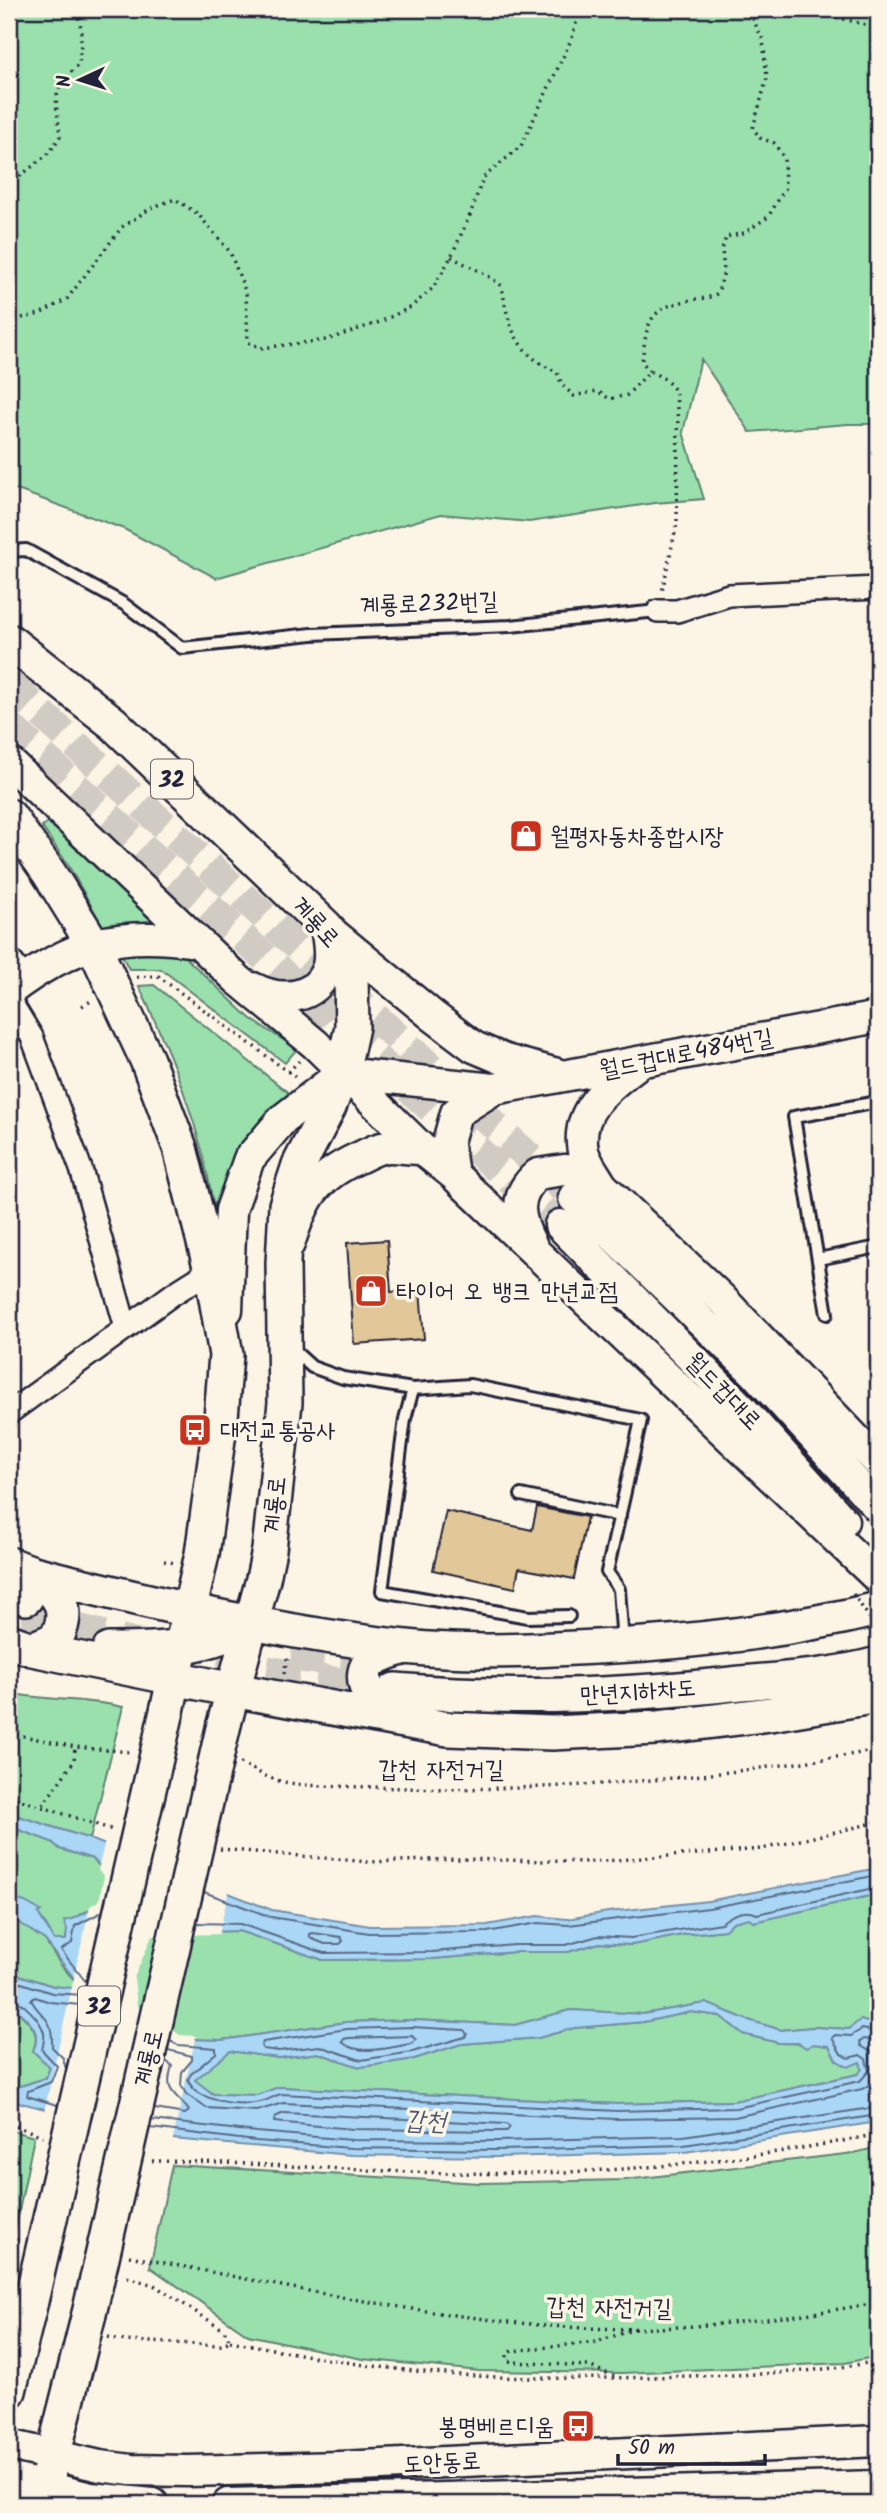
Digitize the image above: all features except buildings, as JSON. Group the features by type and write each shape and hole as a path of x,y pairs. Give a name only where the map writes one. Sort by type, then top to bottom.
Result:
{"main road":[{"name":"계룡로","path":"9,641 113,723 344,953 351,978 352,1027 342,1073 329,1107 299,1165 286,1205 283,1263 285,1403 265,1569 224,1724 88,2324 43,2495"},
{"path":"9,816 49,873 93,944 147,1060 180,1148 211,1270 226,1355 221,1418 202,1554 174,1678"},
{"path":"19,1606 189,1611 292,1629 400,1667 516,1651 690,1642 765,1631 866,1602"},
{"path":"19,1606 142,1650 185,1647 226,1635 252,1622"},
{"path":"19,1606 174,1678 448,1729 552,1733 657,1728 770,1714 878,1696"},
{"name":"만년지하차도","path":"400,1667 513,1675 638,1674 717,1668 808,1656 878,1642"},
{"path":"400,1667 384,1653 369,1663 363,1678 371,1700 383,1710 410,1722"},
{"name":"만년지하차도","path":"400,1667 497,1697 628,1694 812,1676 878,1664"},
{"name":"32","path":"9,2392 174,1678"}],"street":[{"name":"계룡로232번길","path":"658,611 677,611 729,595 878,588"},
{"path":"9,762 237,979 315,1044 422,1149 453,1174 536,1252 878,1578"},
{"path":"126,1328 81,1169 13,982 56,958 93,944 143,936 197,942"},
{"path":"237,979 276,997 286,998 302,994 322,977 328,967 327,937"},
{"path":"327,937 382,971 433,1016 474,1047 505,1060 567,1076"},
{"name":"월드컵대로484번길","path":"494,1089 878,1017"},
{"path":"603,1187 584,1154 582,1132 589,1108 608,1087 641,1062"},
{"path":"226,1355 231,1210 249,1159 283,1119 342,1073 494,1089"},
{"path":"453,1174 448,1142 456,1113 494,1089"},
{"path":"283,1263 299,1212 318,1183 349,1162 373,1151 387,1147 422,1149"},
{"path":"536,1252 525,1232 519,1205 523,1191 538,1174 578,1171 603,1187 723,1300 878,1462"},
{"name":"월드컵대로","path":"574,1198 756,1374 878,1507"},
{"name":"월드컵대로","path":"560,1225 742,1409 871,1551 878,1566"},
{"path":"9,1413 211,1270"},
{"name":"도안동로","path":"9,2445 100,2466 188,2472 878,2441"},
{"path":"9,2478 43,2495 153,2504"},
{"name":"도안동로","path":"228,2504 878,2486"}],"lane":[{"name":"계룡로232번길","path":"9,551 26,550 124,604 182,648 312,634 510,626 658,611"},
{"path":"827,1314 794,1117 878,1102"},
{"path":"818,1259 878,1247"},
{"path":"283,1340 312,1367 342,1378 414,1389 470,1385 641,1420 607,1572 619,1589 623,1646"},
{"path":"414,1389 405,1419 382,1591 528,1618 569,1616"},
{"path":"521,1495 620,1516"}],"path":[{"path":"9,185 13,179 48,153 60,137 55,101 67,76 79,64 82,43 80,18 75,9"},
{"path":"9,323 40,314 67,299 122,227 151,208 176,199 198,214 230,252 246,293 248,342 261,348 326,340 380,322 411,307 433,288 451,257 483,178 521,146 572,38 580,9"},
{"path":"658,611 677,523 678,426 676,391 642,362 645,340 655,313 666,305 697,299 707,300 718,293 724,272 722,250 726,237 744,233 768,217 785,189 784,158 774,143 760,138 753,128 767,78 763,40 748,9"},
{"path":"817,9 878,29"},
{"path":"451,257 487,275 502,286 507,318 517,342 544,366 557,372 562,385 574,396 597,391 610,399 627,395 650,371"},
{"path":"135,978 158,976 299,1080"},
{"path":"866,1602 878,1630"},
{"path":"280,1698 292,1629"},
{"path":"9,1733 75,1747 142,1752"},
{"path":"42,1806 74,1761 75,1747"},
{"name":"갑천 자전거길","path":"230,1761 242,1763 274,1780 426,1789 600,1784 726,1774 878,1750"},
{"path":"9,1796 114,1830"},
{"path":"219,1849 369,1862 460,1859 590,1862 762,1849 878,1822"},
{"path":"9,2124 44,2136"},
{"path":"142,2161 451,2173 596,2171 694,2162 836,2143 878,2134"},
{"path":"9,2239 22,2241"},
{"name":"갑천 자전거길","path":"116,2254 249,2281 414,2309 553,2326 640,2328 775,2320 878,2303"},
{"path":"118,2274 154,2285 224,2330 230,2341"},
{"path":"88,2324 125,2341 221,2345 230,2341 397,2370 520,2377 732,2375 851,2367 878,2361"},
{"path":"620,2378 588,2366 512,2362 507,2360 507,2354 512,2351 596,2342 640,2328"}],"green space":[{"path":"9,9 878,9 878,424 750,432 701,359 683,432 704,499 655,503 529,522 441,514 216,578 124,529 9,487"},
{"path":"51,819 160,920 160,931 105,930 68,865 42,827"},
{"path":"171,949 183,955 251,1019 297,1049 285,1063 161,969 129,969 120,952"},
{"path":"154,985 296,1099 223,1200 213,1204 201,1147 184,1093 139,986"},
{"path":"9,1693 123,1707 90,1839 9,1813"},
{"path":"9,1826 52,1842 60,1849 93,1859 108,1875 102,1904 73,1921 66,1940 54,1940 32,1908 9,1898"},
{"path":"878,1894 878,2025 860,2020 850,2029 813,2027 781,2030 706,2003 643,2014 570,2010 515,2025 412,2020 347,2022 222,2040 179,2039 134,2008 131,1977 150,1933 239,1931 323,1960 432,1959 514,1952 568,1952 599,1943 632,1945 724,1930 733,1922 750,1917 753,1922"},
{"path":"9,1916 45,1940 61,1965 83,1990 53,1986 9,1972"},
{"path":"9,2001 30,2023 36,2035 33,2051 50,2067 46,2078 17,2087 9,2085"},
{"path":"691,2012 720,2016 743,2034 779,2043 829,2046 860,2061 862,2069 859,2074 735,2101 616,2104 279,2087 258,2095 213,2094 194,2080 230,2051 279,2058 318,2053 360,2067 414,2059 461,2044 538,2038 574,2028 643,2022"},
{"path":"9,2130 34,2137 14,2236 9,2237"},
{"path":"878,2147 878,2356 845,2363 622,2373 479,2371 362,2359 248,2335 150,2267 172,2165 480,2183 625,2180 854,2153"}],"water":[{"name":"갑천","path":"9,1813 90,1839 272,1910 370,1926 487,1925 537,1916 567,1919 708,1901 878,1868 878,1894 753,1922 749,1918 733,1922 725,1930 687,1934 632,1945 599,1943 568,1952 514,1952 432,1959 323,1960 239,1931 150,1933 131,1977 134,2008 179,2039 222,2040 347,2022 412,2020 515,2025 570,2010 643,2014 706,2003 781,2030 813,2027 849,2029 860,2020 878,2025 878,2122 685,2152 496,2157 351,2155 161,2138 9,2100 9,2085 18,2087 46,2078 50,2067 33,2051 36,2042 34,2029 9,2001 9,1972 53,1986 82,1989 45,1940 9,1916 9,1898 25,1902 41,1911 38,1913 54,1940 66,1940 67,1929 64,1921 102,1904 108,1875 93,1859 60,1849 52,1842 9,1826","holes":["691,2012 720,2016 743,2034 779,2043 799,2043 806,2048 813,2044 829,2046 836,2060 848,2067 860,2062 862,2069 858,2074 734,2101 616,2104 279,2087 257,2095 213,2094 195,2080 230,2051 279,2058 318,2053 360,2067 414,2059 461,2044 538,2038 574,2028 643,2022"]}],"pier":[{"path":"105,1841 229,1890 219,1934 152,1936 134,1978 137,2006 180,2035 196,2036 172,2143 44,2112 90,1906 99,1901 104,1876 98,1870"}],"tunnel":[{"path":"9,684 574,1198"},
{"path":"9,726 560,1225"},
{"path":"23,1616 254,1670 395,1690"},
{"path":"291,1655 394,1666"}],"place":[{"name":"월평자동차종합시장","path":"526,836"},
{"name":"타이어 오 뱅크 만년교점","path":"371,1291"},
{"name":"대전교통공사","path":"195,1430"},
{"name":"봉명베르디움","path":"578,2426"}]}
